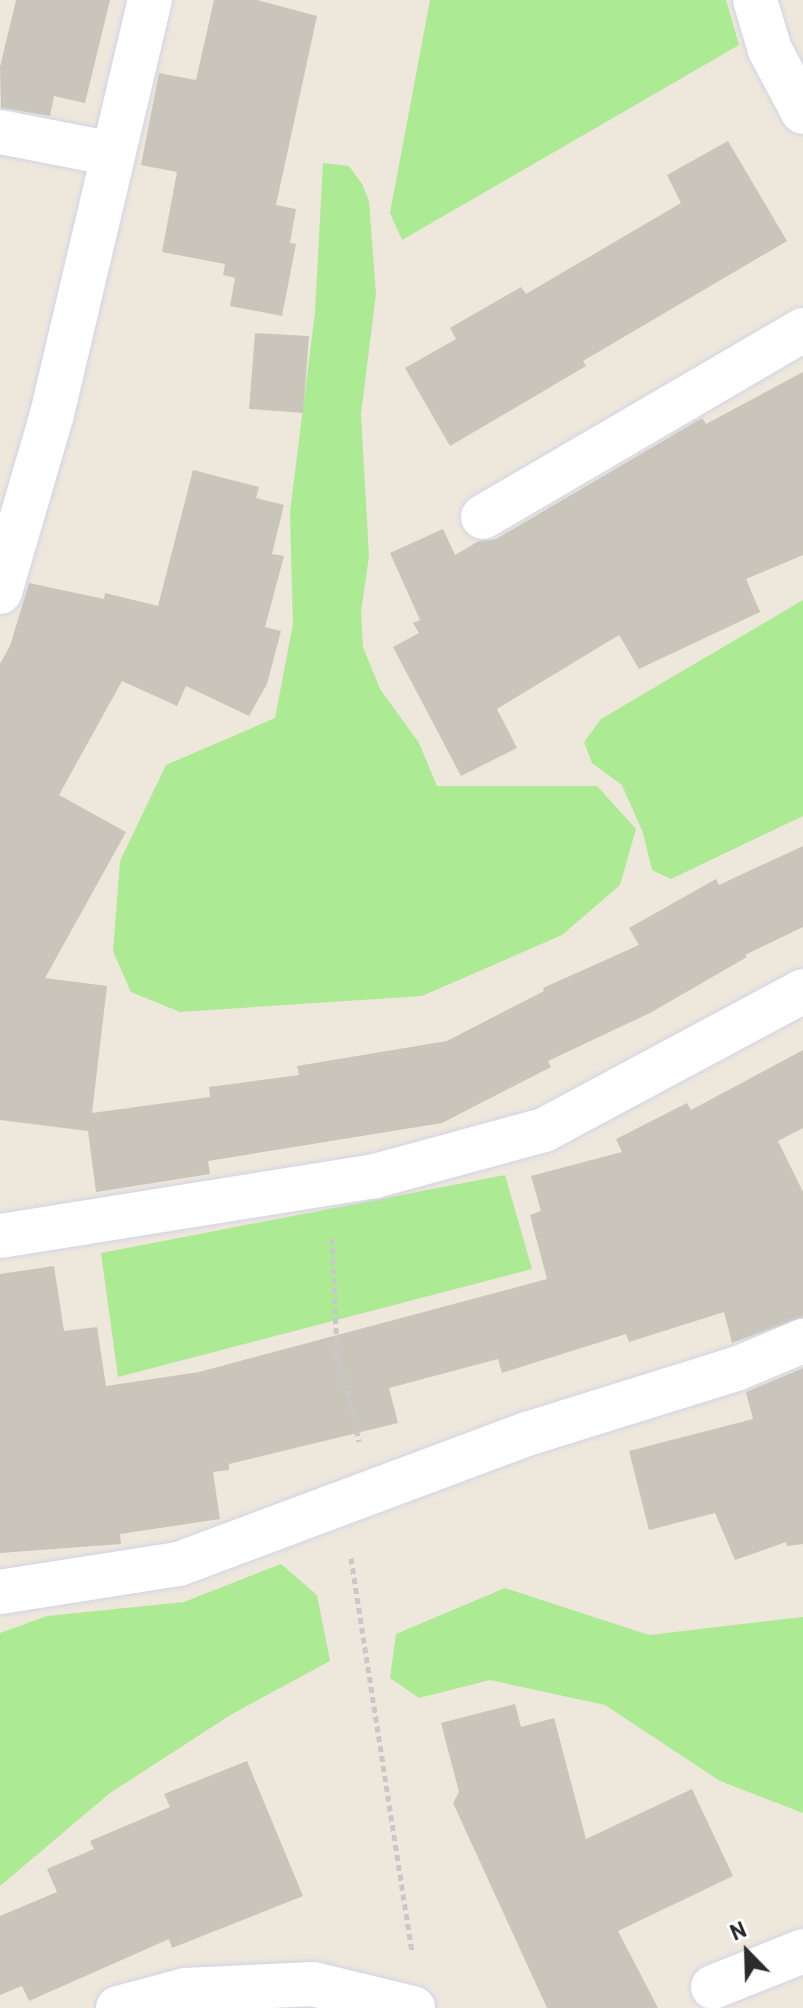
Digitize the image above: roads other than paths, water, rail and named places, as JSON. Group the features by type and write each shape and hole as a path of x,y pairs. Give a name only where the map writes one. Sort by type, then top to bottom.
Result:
{"street":[{"path":"0,592 52,414 150,0"},
{"path":"755,0 770,50 803,112"},
{"path":"0,132 113,154"},
{"path":"483,517 803,330"},
{"path":"0,1236 375,1176 544,1130 803,991"},
{"path":"0,1592 179,1564 527,1434 736,1369 803,1341"},
{"path":"713,1987 803,1951"},
{"path":"118,2008 185,1990 313,1984 413,2008"}]}
